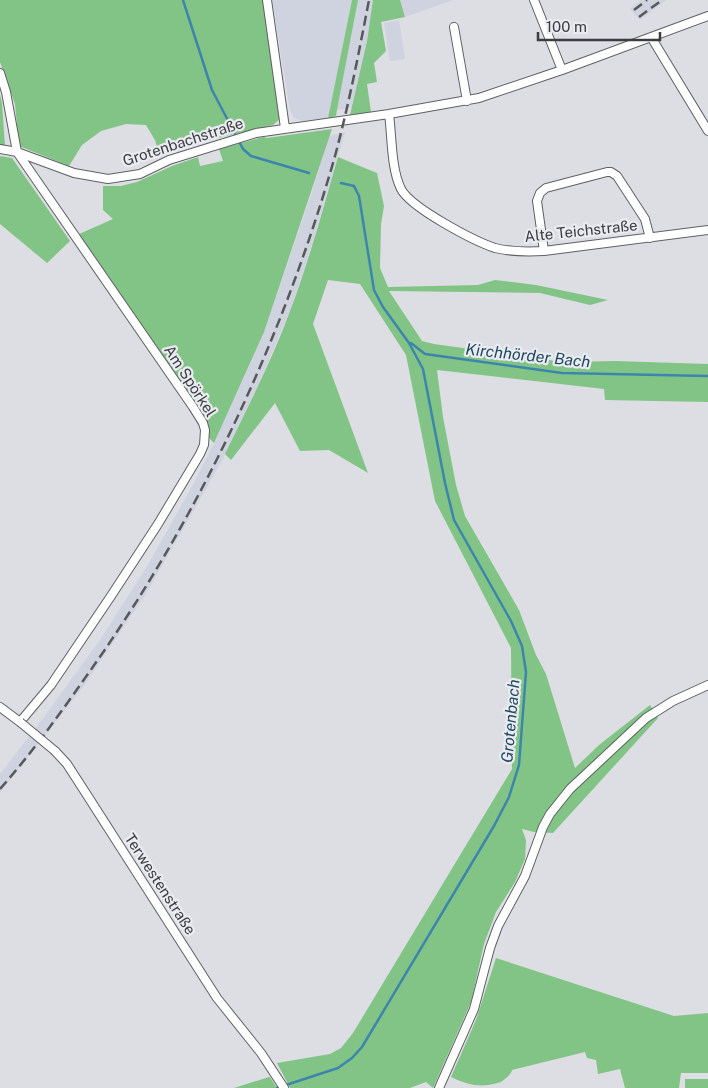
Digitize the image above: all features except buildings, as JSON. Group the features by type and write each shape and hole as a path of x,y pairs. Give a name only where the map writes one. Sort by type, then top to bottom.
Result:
{"street":[{"path":"267,0 285,128"},
{"path":"534,0 562,70"},
{"name":"Grotenbachstraße","path":"0,149 17,152 74,173 108,179 140,174 169,160 228,140 256,133 467,101 562,70 708,16"},
{"path":"454,26 467,101"},
{"path":"651,37 708,131"},
{"name":"Am Spörkel","path":"0,73 6,92 17,152 193,407 203,423 205,437 200,454 148,540 51,684 20,722"},
{"name":"Alte Teichstraße","path":"389,114 398,181 406,197 413,204 452,227 493,247 519,252 544,251 708,230"},
{"path":"544,251 538,201 540,193 546,188 607,172 615,173 619,179 645,219 650,238"},
{"path":"440,1088 474,1010 490,948 498,926 524,876 550,814 570,789 646,718 708,685"},
{"name":"Terwestenstraße","path":"0,707 55,751 67,764 217,998 261,1053 284,1088"}],"shaded area":[{"path":"272,0 352,0 328,118 303,121 294,118 290,110"},
{"path":"358,0 373,0 367,41 351,108 337,110"},
{"path":"400,0 453,0 405,17"},
{"path":"641,0 666,0 640,20 630,9"},
{"path":"399,20 405,59 390,61 384,23"},
{"path":"345,132 307,261 290,310 259,384 224,457 147,592 83,687 0,793 0,774 100,640 149,563 195,481 264,332 329,136"}],"green space":[{"path":"0,0 263,0 281,118 273,125 200,142 160,156 155,140 146,125 126,124 101,131 82,145 69,166 19,146 15,104 0,62"},
{"path":"352,0 358,0 336,116 328,118"},
{"path":"373,0 400,0 405,17 381,22 386,51 374,63 377,82 367,84 371,112 350,115 367,41"},
{"path":"0,95 2,103 5,146 0,145"},
{"path":"332,129 264,332 214,443 209,438 208,428 77,235 113,219 103,210 103,186 121,186 137,182 172,166 198,157 200,166 223,161 219,149 263,137"},
{"path":"0,156 12,158 70,241 47,263 0,224"},
{"path":"338,157 377,173 384,206 381,224 380,268 388,287 478,285 495,280 536,285 608,300 590,305 540,293 389,291 422,341 563,362 615,361 708,364 708,402 605,400 604,389 437,370 443,417 456,485 465,516 519,610 536,655 546,674 575,768 599,745 650,705 658,718 553,833 522,829 526,840 525,859 515,882 496,912 484,944 471,1002 433,1088 426,1082 410,1088 290,1088 277,1063 330,1054 341,1048 353,1033 512,769 511,648 435,501 406,355 360,284 328,280 313,324 368,473 329,450 300,451 275,403 231,460 225,454 268,365 290,311 310,254"},
{"path":"496,958 674,1016 708,1013 708,1073 681,1073 679,1088 625,1088 620,1069 598,1074 596,1060 587,1058 585,1052 512,1070 505,1079 494,1084 476,1085 451,1077 476,1020"},
{"path":"269,1077 277,1088 234,1088"},
{"path":"685,1079 708,1079 708,1088 685,1088"}],"waterway":[{"path":"183,0 212,90 243,149 251,156 309,173"},
{"name":"Grotenbach","path":"277,1088 338,1068 352,1058 362,1047 494,826 509,797 519,765 526,672 522,646 511,621 454,520 423,369 409,343 383,307 374,290 359,196 354,186 341,183"},
{"name":"Kirchhörder Bach","path":"411,343 425,354 562,373 708,376"}],"railway":[{"path":"0,789 28,756 67,704 141,594 177,535 239,413 267,350 315,222 340,136 369,0"},
{"path":"634,10 647,0"},
{"path":"639,17 662,0"}]}
